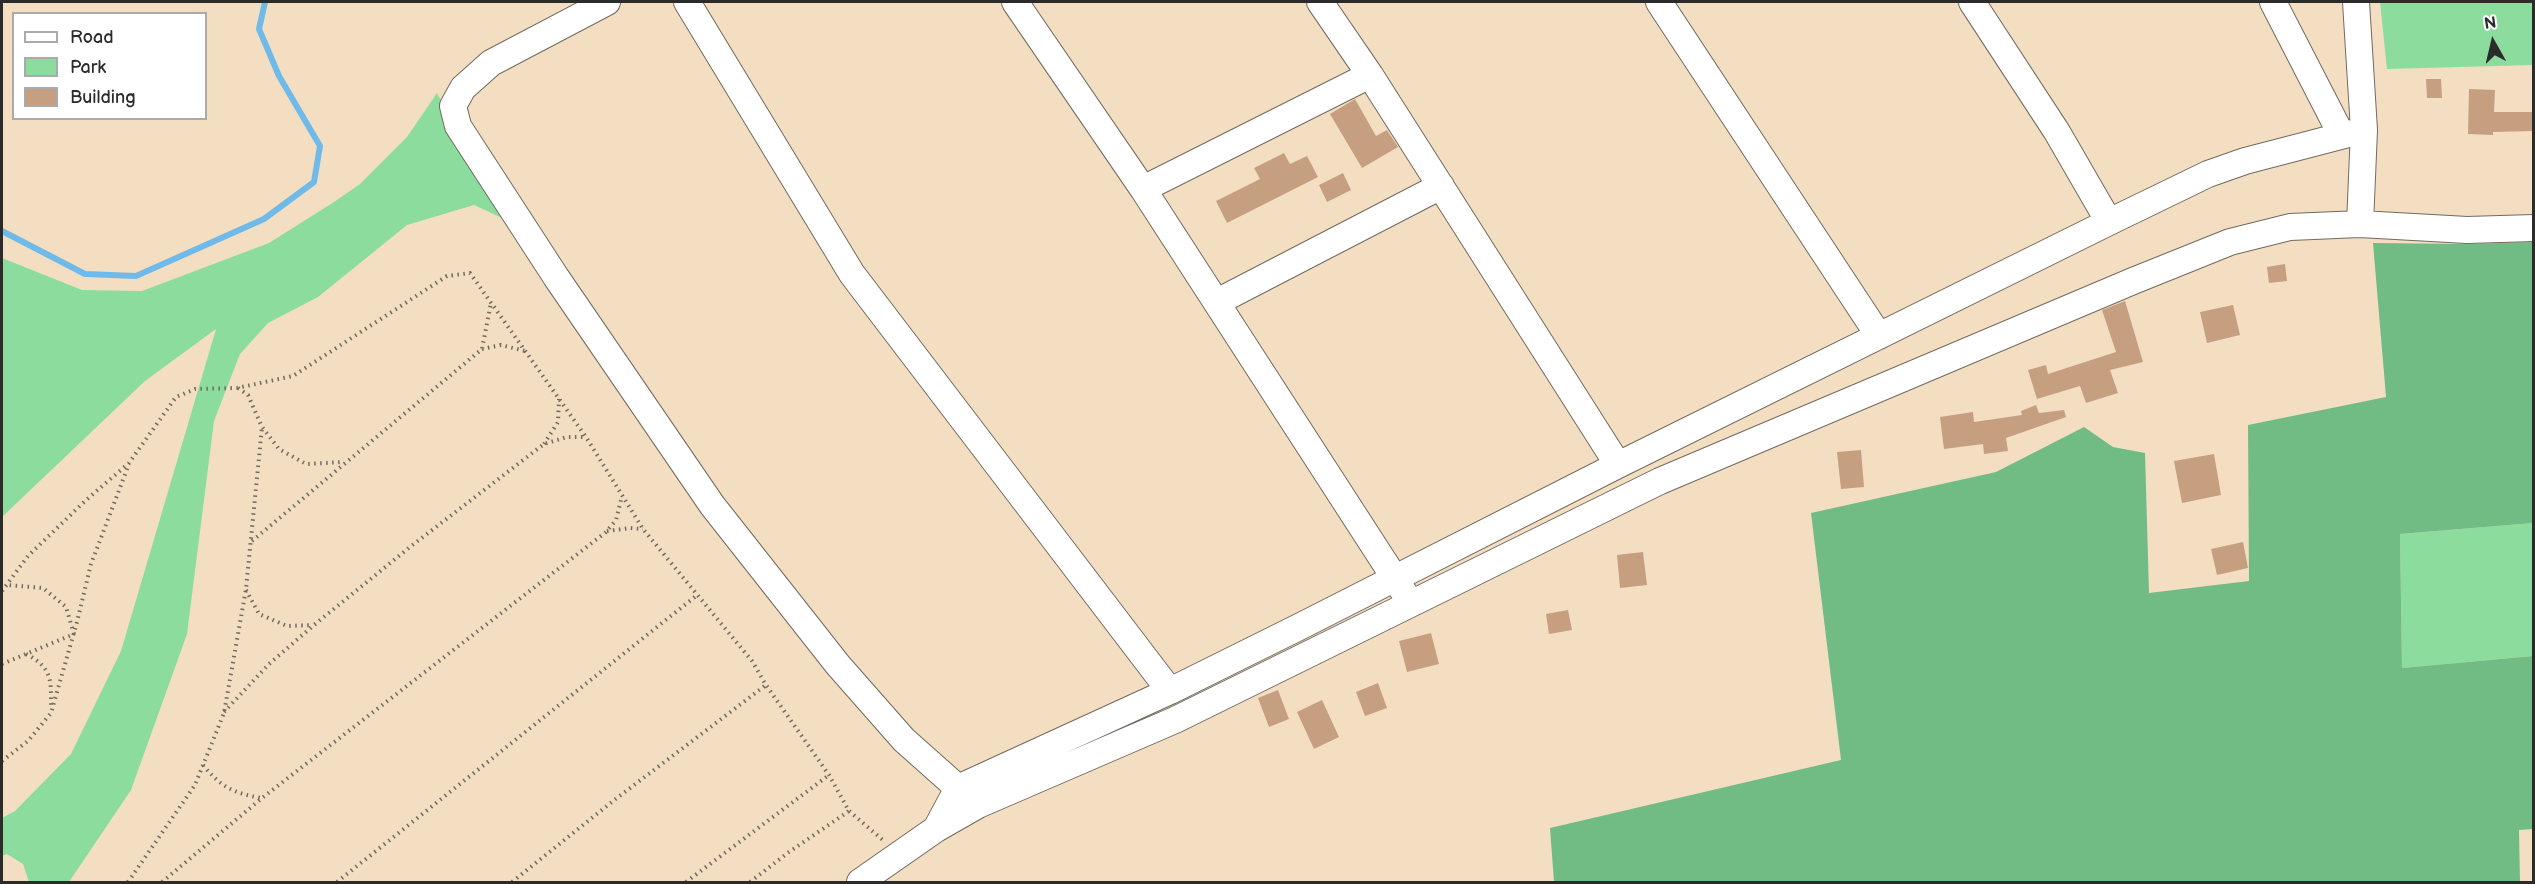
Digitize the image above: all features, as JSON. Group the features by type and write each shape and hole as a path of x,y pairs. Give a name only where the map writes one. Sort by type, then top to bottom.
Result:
{"street":[{"path":"607,2 491,63 463,88 453,106 458,126 551,269 723,520 838,665 904,740 958,788"},
{"path":"687,2 852,274 1170,691"},
{"path":"1015,2 1143,189 1412,604"},
{"path":"1320,2 1370,75 1618,465"},
{"path":"1659,2 1879,336"},
{"path":"1972,2 2057,132 2109,222"},
{"path":"2273,2 2353,132"},
{"path":"2356,2 2353,132 2360,224"},
{"path":"1143,189 1370,75"},
{"path":"936,829 958,788 1170,691 1618,465 2208,174 2353,132"},
{"path":"1217,302 1441,186"},
{"path":"860,882 936,829 1024,784 1175,720 1660,482 2144,276 2230,242 2290,227 2360,224 2467,230 2534,228"}],"path":[{"path":"2,591 28,556 85,501 129,463 176,397 195,389 237,388 293,376 447,276 470,273 586,437 643,529 752,661 766,685 829,775 849,811 900,856"},
{"path":"482,349 491,303"},
{"path":"252,541 482,349 501,345 526,351"},
{"path":"237,388 248,395 262,427 279,449 306,464 345,462"},
{"path":"224,713 269,664 314,625 410,547 544,444 558,422 559,398"},
{"path":"128,882 195,785 224,713 246,590 262,427"},
{"path":"544,444 567,437 586,437"},
{"path":"2,760 28,741 51,713 91,564 129,463"},
{"path":"162,882 262,798 606,532 616,520 622,495"},
{"path":"606,532 630,528 643,529"},
{"path":"8,585 43,588 66,607 74,634"},
{"path":"246,590 259,614 287,626 314,625"},
{"path":"337,882 696,596"},
{"path":"2,664 74,634"},
{"path":"26,654 38,660 51,677 51,713"},
{"path":"512,882 613,801 766,685"},
{"path":"203,765 216,781 237,793 262,798"},
{"path":"686,882 829,775"},
{"path":"750,882 849,811"}],"green space":[{"path":"2380,2 2533,2 2533,65 2387,69"},
{"path":"437,93 450,118 517,225 474,205 407,225 318,297 268,323 240,354 214,421 187,634 131,790 69,882 29,882 23,864 7,854 2,856 2,818 15,811 71,754 121,651 216,329 145,381 2,517 2,258 82,290 142,291 269,243 360,184 407,137"},
{"path":"2533,242 2533,523 2400,534 2402,668 2533,656 2533,829 2519,830 2520,882 1554,882 1550,828 1841,760 1811,513 1996,472 2084,427 2113,447 2145,453 2149,593 2249,581 2248,425 2386,397 2373,243"},
{"path":"2533,523 2533,656 2402,668 2400,534"}],"building":[{"path":"2426,79 2441,79 2442,98 2427,98"},
{"path":"2469,89 2495,90 2494,112 2534,112 2534,131 2493,132 2493,135 2468,134"},
{"path":"1355,99 1376,136 1387,130 1398,147 1362,168 1330,114"},
{"path":"1284,153 1290,164 1307,156 1318,177 1227,223 1216,201 1260,179 1254,168"},
{"path":"1343,173 1351,190 1327,202 1319,185"},
{"path":"2285,264 2287,281 2269,283 2267,267"},
{"path":"2125,301 2143,362 2110,370 2118,393 2086,403 2080,386 2037,399 2028,370 2046,365 2048,374 2116,352 2102,310"},
{"path":"2233,305 2240,335 2207,343 2200,312"},
{"path":"2036,405 2039,413 2064,410 2066,417 2006,438 2008,451 1984,454 1983,444 1944,449 1940,417 1973,412 1974,422 2022,415 2021,411"},
{"path":"1861,450 1864,487 1841,489 1837,452"},
{"path":"2214,454 2221,495 2182,503 2174,461"},
{"path":"2243,542 2248,568 2217,575 2211,549"},
{"path":"1643,552 1647,585 1620,588 1617,555"},
{"path":"1568,610 1572,630 1549,634 1546,614"},
{"path":"1431,633 1439,664 1407,672 1399,641"},
{"path":"1378,683 1387,708 1365,716 1356,692"},
{"path":"1278,690 1289,719 1269,727 1258,698"},
{"path":"1322,700 1339,737 1314,749 1297,712"}],"waterway":[{"path":"2,231 85,274 136,276 264,219 314,182 320,146 279,76 259,29 265,2"}]}
